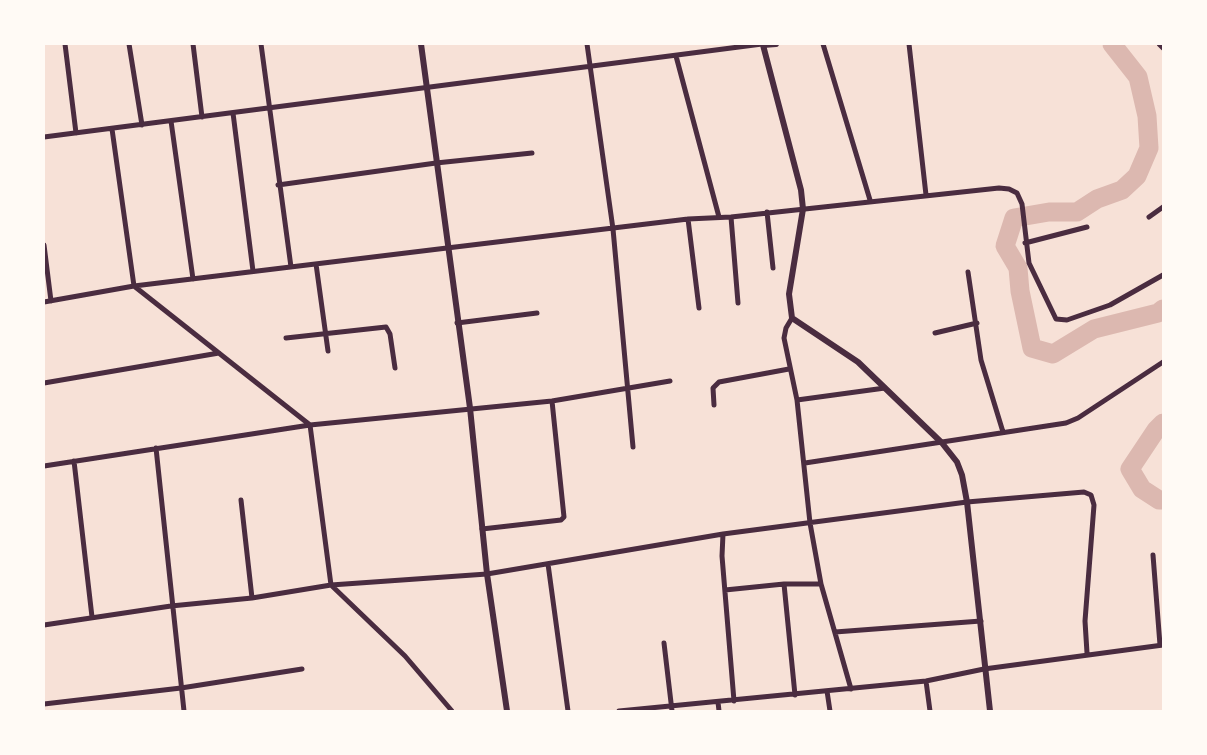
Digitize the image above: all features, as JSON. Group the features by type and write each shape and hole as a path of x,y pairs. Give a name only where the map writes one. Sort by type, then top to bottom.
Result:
{"street":[{"path":"65,44 76,133"},
{"path":"129,44 142,125"},
{"path":"193,44 202,117"},
{"path":"261,44 278,185 291,267"},
{"path":"421,44 470,408 482,529 507,711"},
{"path":"587,44 613,229 633,447"},
{"path":"44,137 426,86 776,44"},
{"path":"823,44 870,200"},
{"path":"909,44 926,195"},
{"path":"1159,44 1163,48"},
{"path":"762,45 801,190 803,209 789,294 792,318 786,328 784,338 797,400 810,522 821,584 851,689"},
{"path":"676,56 719,217"},
{"path":"233,113 253,271"},
{"path":"172,121 192,280"},
{"path":"112,129 134,286 310,425 331,585 405,656 452,711"},
{"path":"278,185 436,163 532,153"},
{"path":"44,302 134,286 688,219 731,217 870,200 1009,189 1017,193 1022,204 1025,243 1034,275 1053,315 1061,321 1110,305 1163,275"},
{"path":"1150,217 1163,207"},
{"path":"767,212 773,268"},
{"path":"731,217 738,303"},
{"path":"688,219 699,308"},
{"path":"1025,243 1087,227"},
{"path":"44,245 51,301"},
{"path":"316,264 328,351"},
{"path":"968,272 981,360 1003,432"},
{"path":"458,323 537,313"},
{"path":"792,318 858,362 942,443 957,462 962,475 967,502 990,711"},
{"path":"934,333 977,323"},
{"path":"286,338 386,328 390,334 395,368"},
{"path":"44,383 219,353"},
{"path":"805,463 1003,432 1055,426 1078,418 1163,362"},
{"path":"714,405 713,388 719,382 789,369"},
{"path":"44,466 310,425 552,401 670,381"},
{"path":"797,400 885,388"},
{"path":"482,529 561,520 564,517 552,401"},
{"path":"156,448 171,606 184,711"},
{"path":"74,460 92,617"},
{"path":"44,625 171,606 252,598 331,585 488,574 723,534 810,522 967,502 1084,492 1091,495 1094,505 1085,621 1087,653"},
{"path":"241,500 252,598"},
{"path":"723,534 725,590 734,701"},
{"path":"618,711 672,709 718,702 926,681 984,669 1087,653 1162,645 1153,555"},
{"path":"548,564 568,711"},
{"path":"725,590 784,584 821,584"},
{"path":"784,584 795,695"},
{"path":"835,632 981,621"},
{"path":"664,643 672,709"},
{"path":"44,704 181,688 302,669"},
{"path":"926,681 930,711"},
{"path":"827,691 830,711"},
{"path":"718,702 719,711"}],"waterway":[{"path":"1112,44 1138,77 1147,116 1149,148 1137,176 1122,190 1097,199 1077,212 1049,212 1014,218 1005,246 1018,268 1020,291 1032,348 1053,354 1094,329 1158,313 1163,309"},
{"path":"1163,423 1156,430 1130,469 1142,489 1159,500 1163,500"}]}
